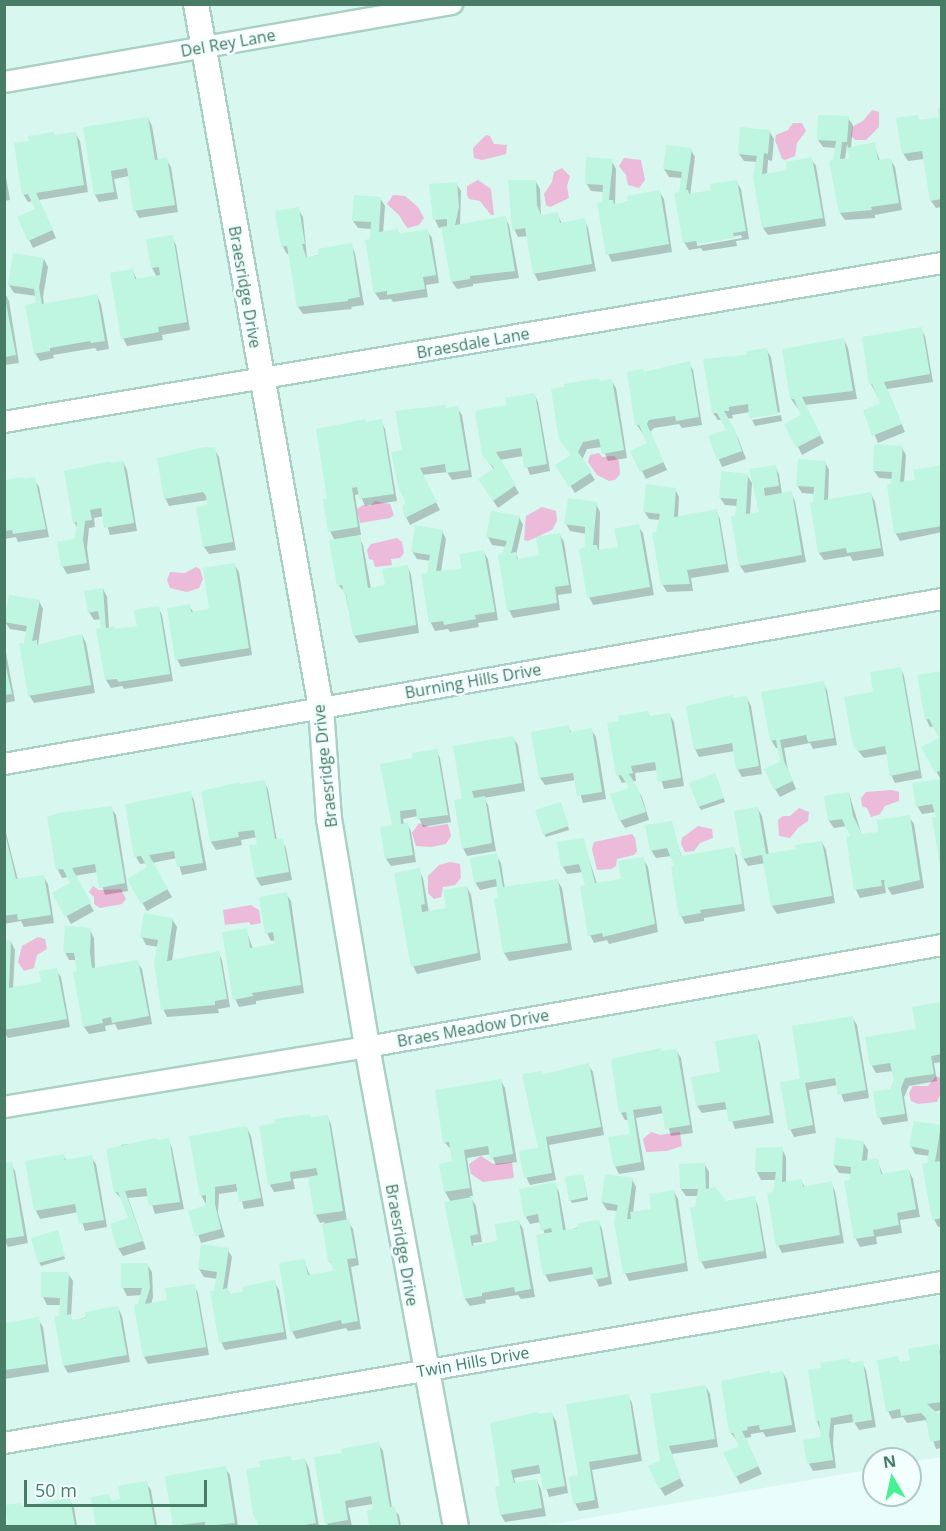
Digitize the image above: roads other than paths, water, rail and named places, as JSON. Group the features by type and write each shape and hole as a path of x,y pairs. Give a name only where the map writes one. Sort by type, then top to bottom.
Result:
{"street":[{"name":"Braesridge Drive","path":"196,4 321,708 329,819 367,1047 425,1371 456,1527"},
{"name":"Del Rey Lane","path":"4,82 452,4"},
{"name":"Braesdale Lane","path":"4,422 942,263"},
{"name":"Burning Hills Drive","path":"4,764 942,599"},
{"name":"Braes Meadow Drive","path":"4,1107 367,1047 942,945"},
{"name":"Twin Hills Drive","path":"4,1443 942,1282"}]}
